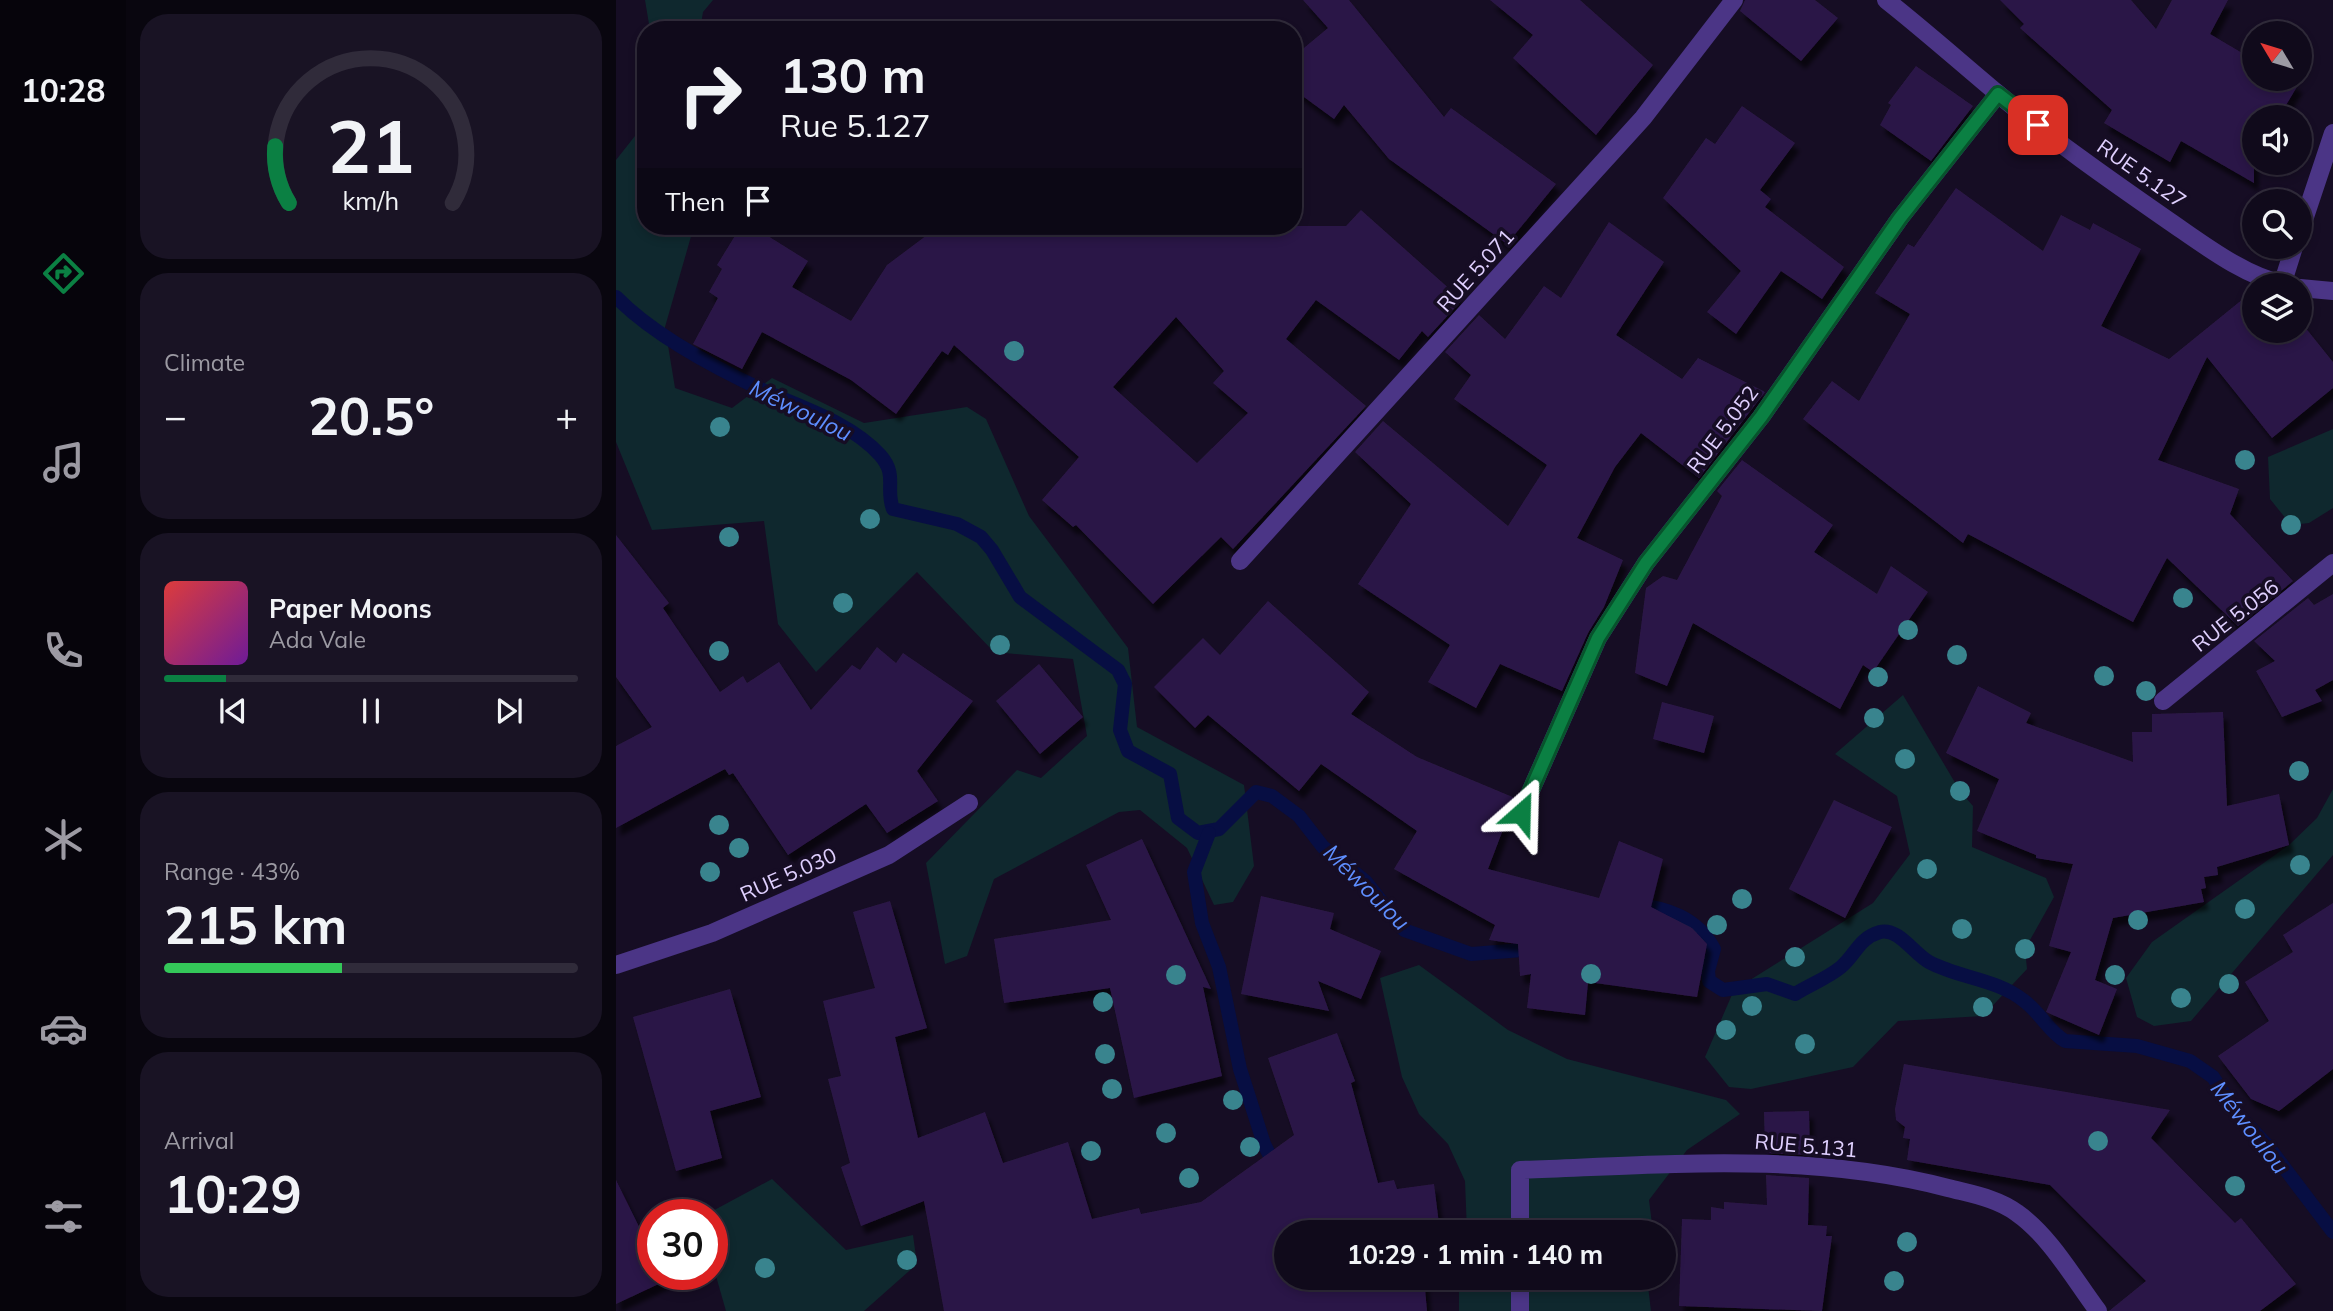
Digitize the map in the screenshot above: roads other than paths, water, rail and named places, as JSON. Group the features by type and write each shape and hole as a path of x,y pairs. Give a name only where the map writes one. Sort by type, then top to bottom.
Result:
{"street":[{"name":"RUE 5.071","path":"1240,561 1643,118 1734,0"},
{"name":"RUE 5.127","path":"1886,0 1998,94 2099,173 2202,243 2256,273"},
{"name":"RUE 5.052","path":"1521,813 1598,638 1646,563 1761,417 1900,218 1998,94"},
{"path":"2312,196 2333,133"},
{"path":"2312,289 2333,291"},
{"name":"RUE 5.056","path":"2163,701 2333,563"},
{"name":"RUE 5.030","path":"616,965 712,933 889,855 969,803"},
{"name":"RUE 5.131","path":"1520,1220 1520,1170 1753,1161 1846,1170 1925,1182 1988,1198 2018,1213 2050,1247 2098,1311"},
{"path":"1520,1290 1520,1311"}],"waterway":[{"name":"Méwoulou","path":"616,297 649,325 709,363 828,418 856,434 885,462 890,475 893,509 957,524 981,537 992,550 1020,597 1118,670 1125,684 1120,730 1128,751 1170,774 1178,818 1198,833 1219,829 1256,792 1272,796 1299,816 1323,847 1366,882 1404,930 1471,954 1535,949"},
{"path":"1209,833 1194,872 1202,923 1219,967 1240,1069 1264,1144 1276,1168"},
{"name":"Méwoulou","path":"1633,904 1658,908 1680,916 1699,929 1714,949 1708,971 1709,981 1723,990 1767,984 1795,994 1841,967 1867,938 1887,932 1899,937 1929,962 2012,993 2029,1005 2065,1041 2137,1046 2190,1061 2213,1077 2238,1115 2267,1145 2333,1232"}]}
